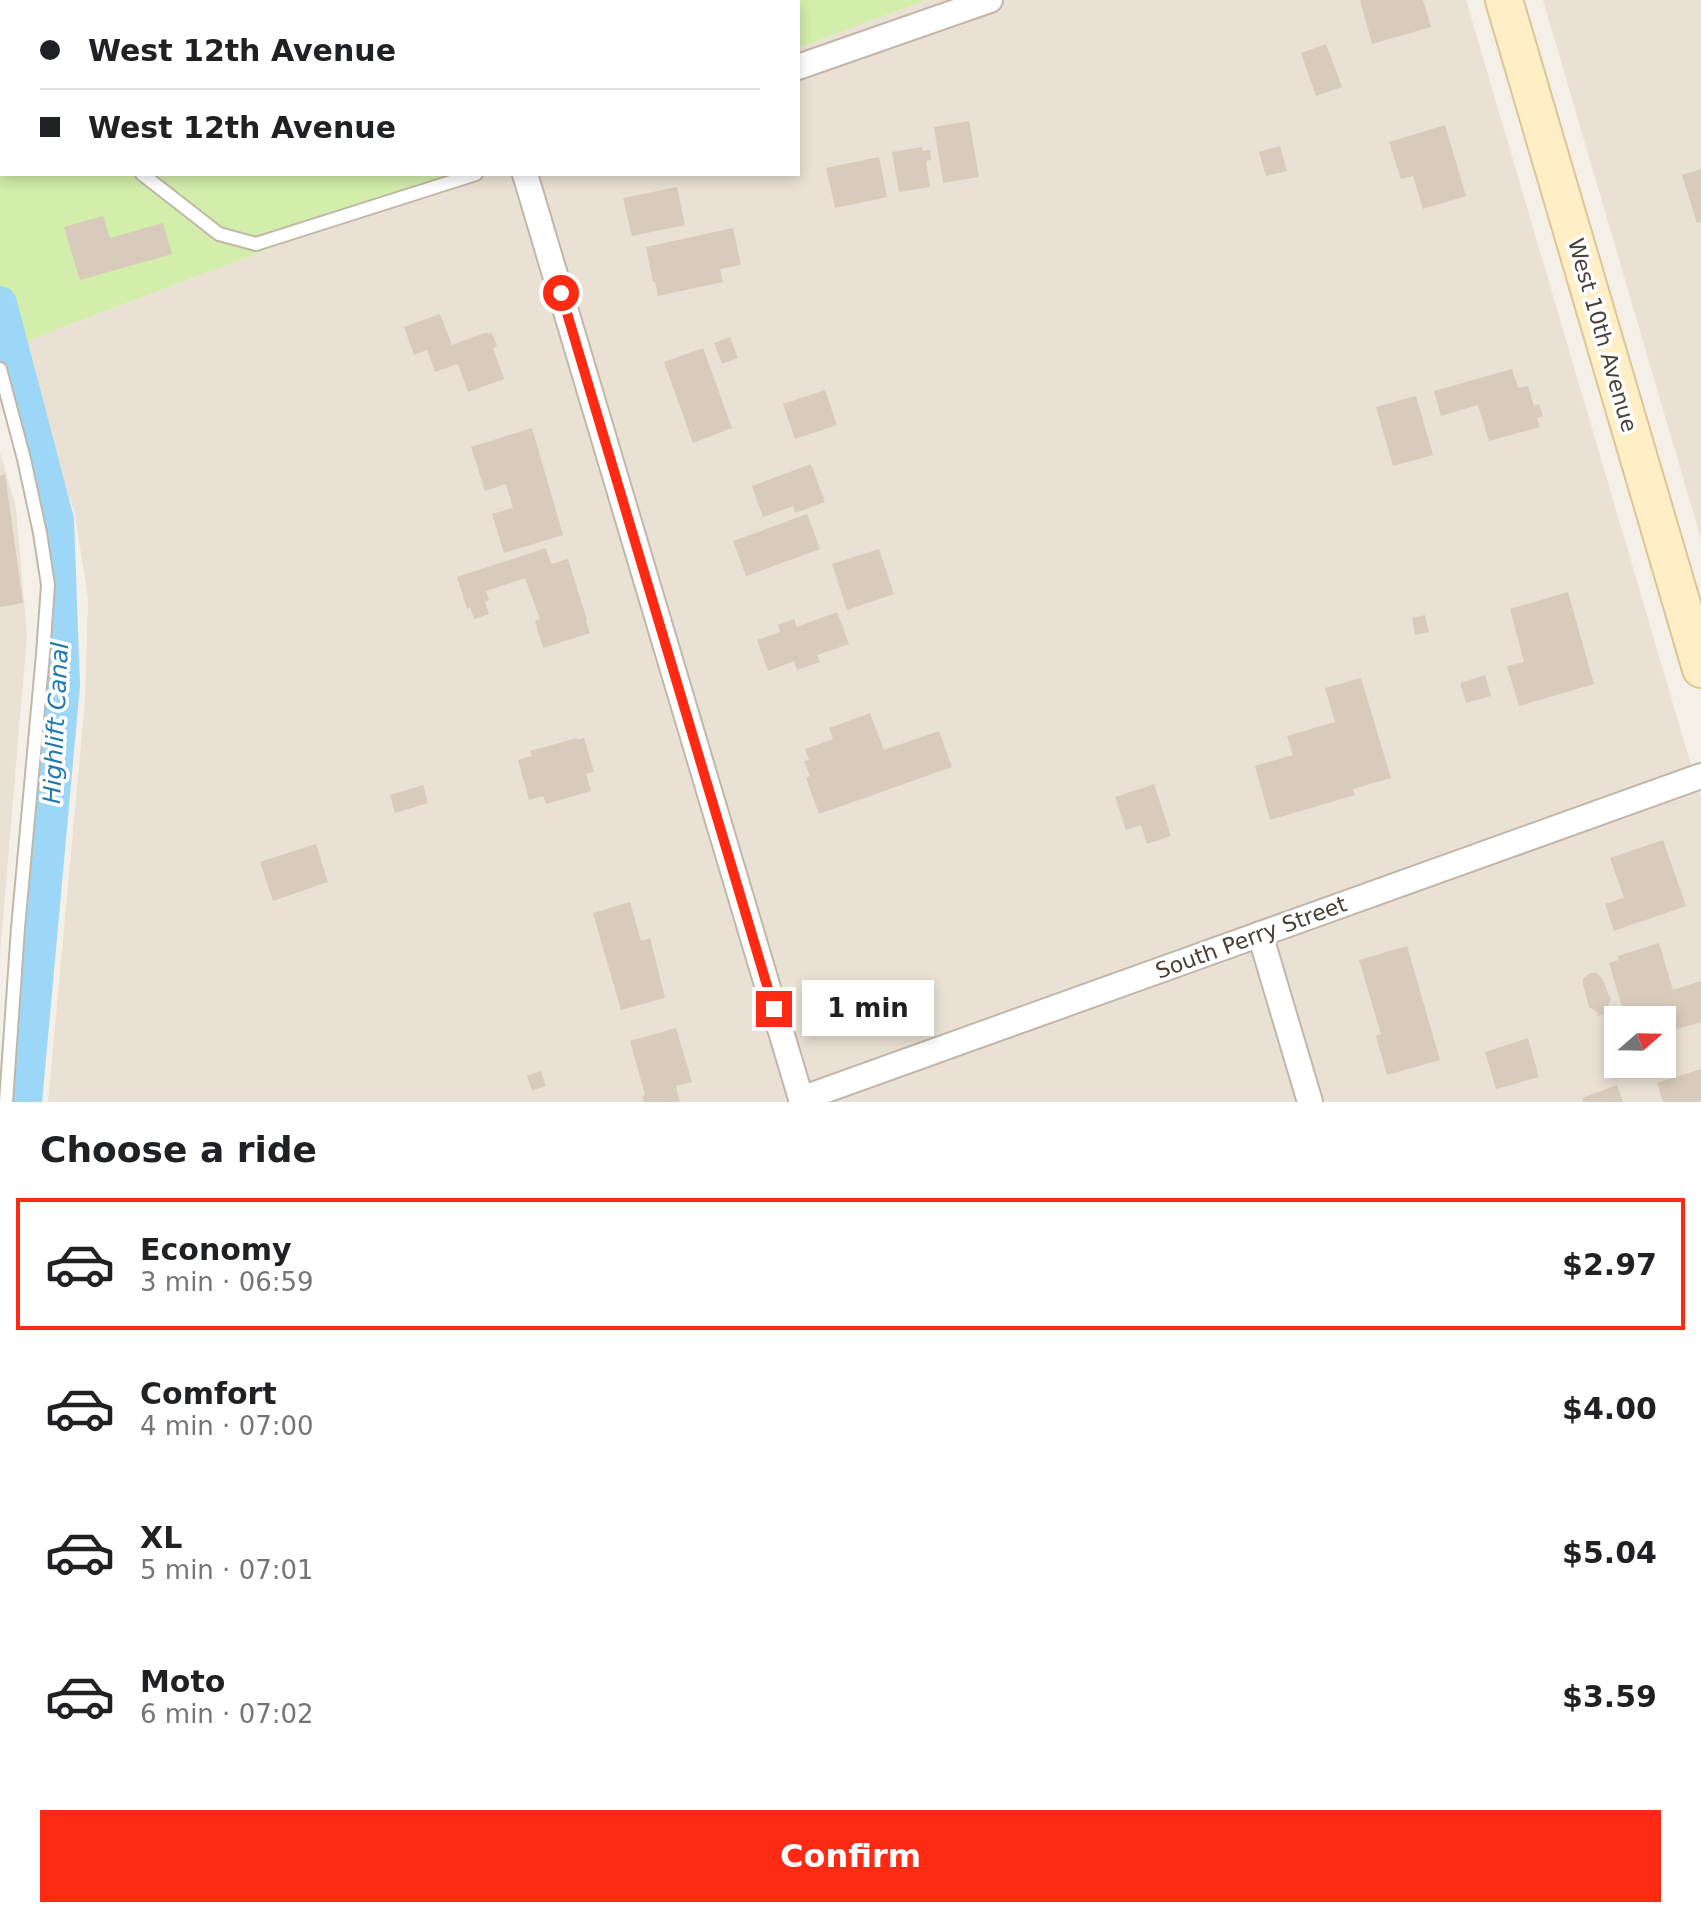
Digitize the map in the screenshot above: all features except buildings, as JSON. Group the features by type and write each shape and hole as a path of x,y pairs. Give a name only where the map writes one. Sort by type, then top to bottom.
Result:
{"main road":[{"name":"West 10th Avenue","path":"1504,0 1701,669"}],"street":[{"path":"800,66 990,0"},
{"path":"526,176 801,1100"},
{"name":"South Perry Street","path":"801,1100 1701,776"},
{"path":"1260,934 1310,1102"}],"lane":[{"path":"145,176 219,234 256,244 470,176"},
{"path":"0,369 31,489 48,585 6,1102"}],"shaded area":[{"path":"926,0 1466,0 1701,799 1701,1102 48,1102 85,701 88,598 74,510 13,346 462,176 800,176 800,47"},
{"path":"1543,0 1701,0 1701,539"},
{"path":"0,452 16,508 27,636 0,954"}],"green space":[{"path":"800,0 926,0 800,47"},
{"path":"0,176 462,176 13,346 0,289"}],"waterway":[{"name":"Highlift Canal","path":"0,303 57,520 63,685 25,1102"}],"route":[{"path":"561,293 774,1009"}]}
